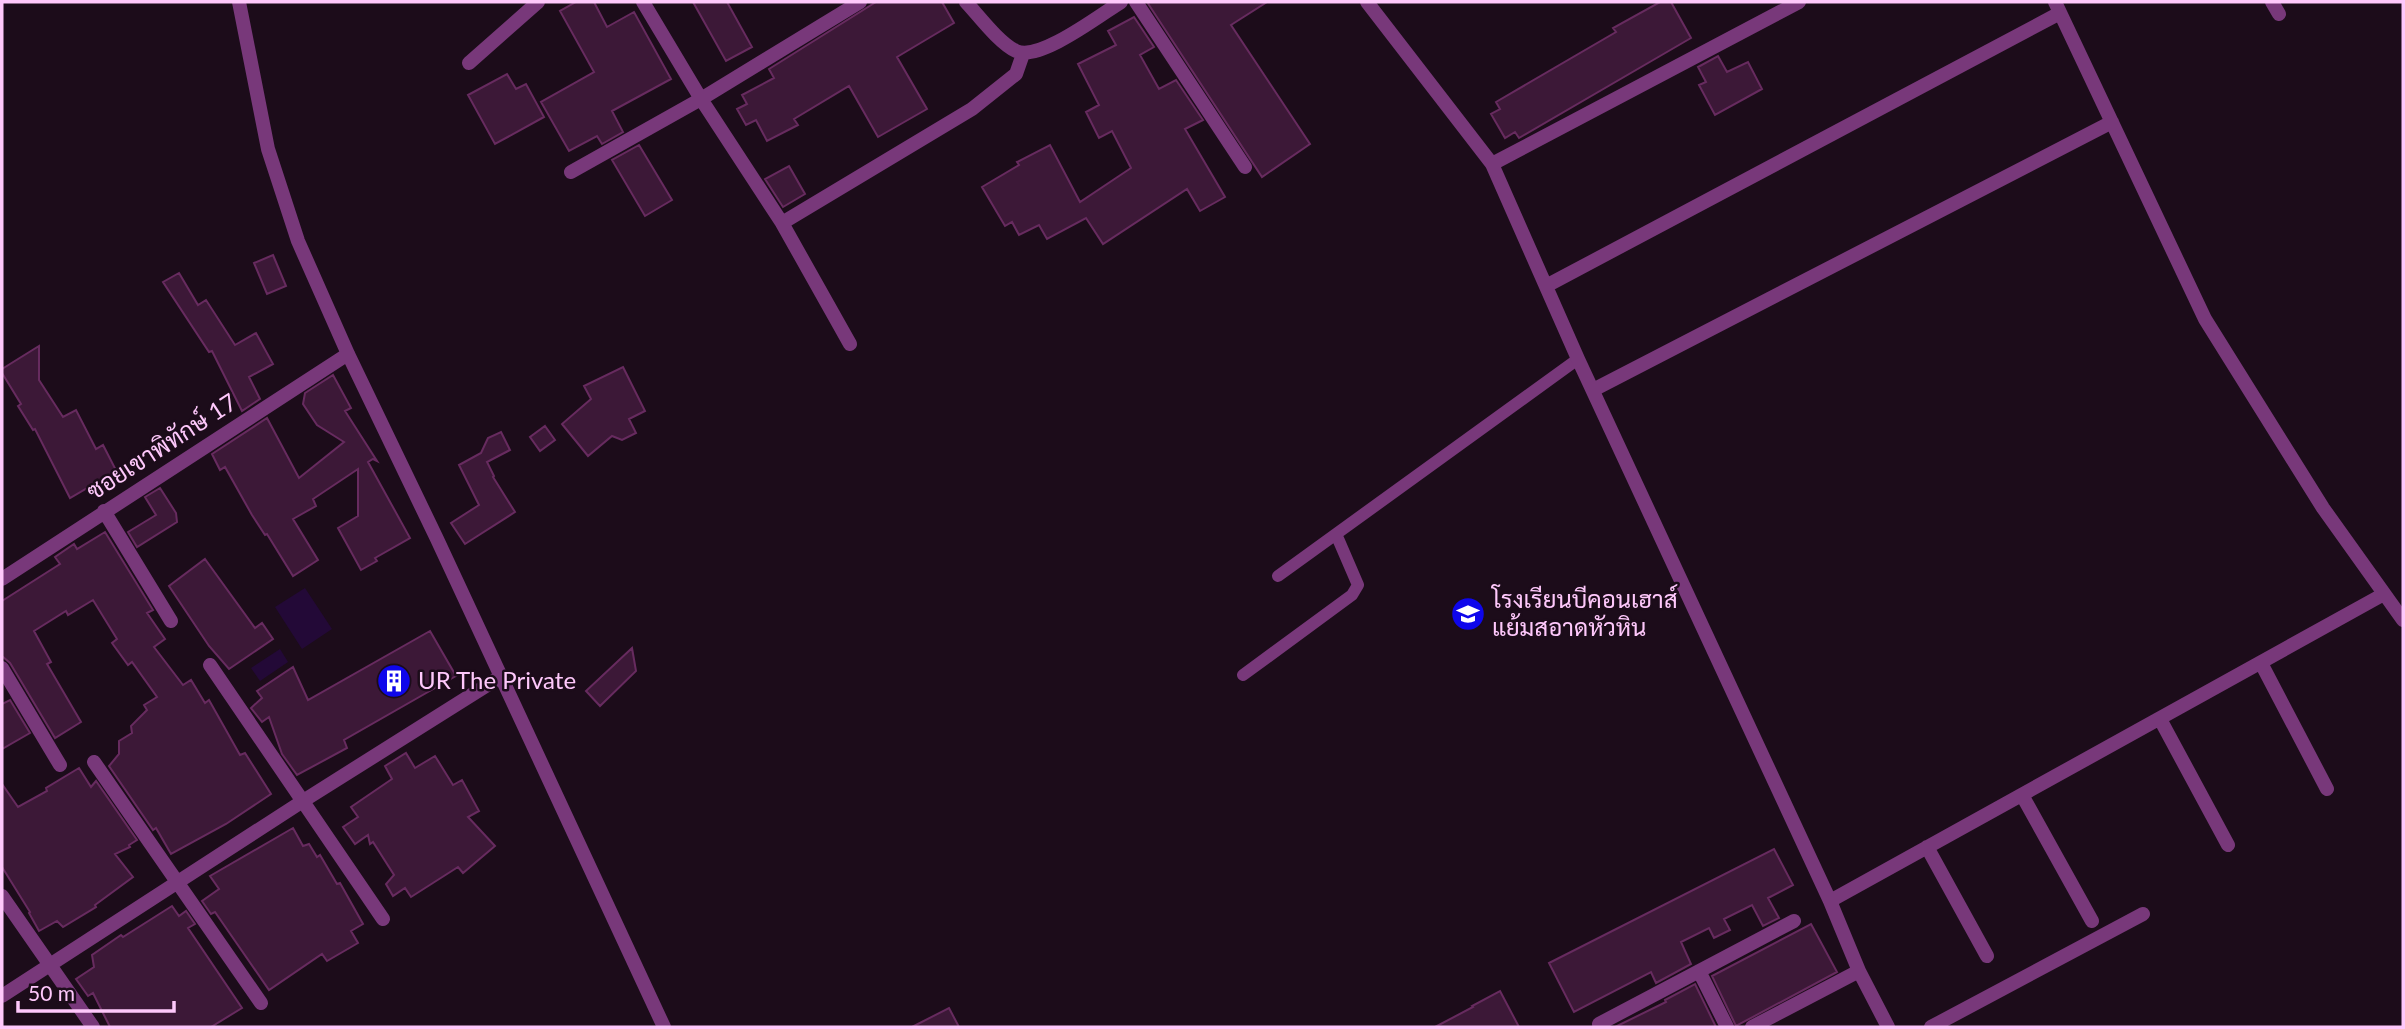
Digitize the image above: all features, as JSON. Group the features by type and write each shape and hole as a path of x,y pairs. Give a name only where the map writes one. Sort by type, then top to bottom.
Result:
{"street":[{"path":"239,2 268,149 298,241 348,354 664,1027"},
{"path":"469,63 537,2"},
{"path":"643,2 701,99 782,223 850,344"},
{"path":"571,172 701,99 860,2"},
{"path":"966,2 1014,51 1023,54 1045,49 1121,2"},
{"path":"1136,2 1245,167"},
{"path":"1367,2 1492,164 1578,359 1830,901 1859,971 1888,1027"},
{"path":"1492,164 1799,2"},
{"path":"1546,286 2058,7 2205,319 2323,508 2403,620"},
{"path":"782,223 972,109 1016,74 1023,54"},
{"path":"1593,390 2112,122"},
{"name":"ซอยเขาพิทักษ์ 17","path":"2,579 348,354"},
{"path":"104,512 171,621"},
{"path":"1830,901 2384,594"},
{"path":"2261,663 2327,789"},
{"path":"210,665 383,919"},
{"path":"2,668 60,765"},
{"path":"2,996 500,677"},
{"path":"2160,719 2228,845"},
{"path":"94,762 261,1003"},
{"path":"2022,795 2092,921"},
{"path":"1927,847 1987,956"},
{"path":"2,895 93,1027"},
{"path":"1931,1027 2143,914"},
{"path":"1599,1024 1794,921"},
{"path":"1699,971 1727,1027"},
{"path":"1752,1027 1859,971"}],"lane":[{"path":"1278,576 1578,359"},
{"path":"1243,675 1352,595 1358,585 1336,534"}],"shaded area":[{"path":"305,588 332,629 302,649 275,607"},
{"path":"280,649 288,662 260,681 251,668"}],"building":[{"path":"576,2 594,2 607,27 634,12 671,79 612,111 623,132 602,144 597,136 569,151 541,102 594,72 560,11"},
{"path":"693,2 727,2 752,47 726,61"},
{"path":"876,2 942,2 954,23 897,57 927,109 878,137 849,86 794,119 798,125 767,141 756,120 746,125 737,109 747,104 742,95 774,78 769,69"},
{"path":"1147,2 1267,2 1231,25 1310,144 1262,177"},
{"path":"1660,2 1671,2 1691,38 1519,138 1515,132 1505,138 1491,114 1500,109 1496,102 1616,32 1613,28"},
{"path":"1134,17 1154,47 1140,55 1159,89 1176,80 1203,120 1185,129 1225,197 1200,211 1187,189 1103,244 1086,218 1047,239 1039,225 1019,235 1012,222 1005,226 982,187 1019,165 1017,162 1050,145 1080,202 1131,168 1112,131 1099,138 1086,112 1099,105 1078,64 1116,45 1108,31"},
{"path":"1718,56 1727,72 1748,62 1762,89 1715,115 1699,85 1706,82 1698,67"},
{"path":"507,74 516,89 526,84 544,117 495,144 468,95"},
{"path":"639,145 672,200 645,216 612,160"},
{"path":"789,166 805,194 783,207 765,179"},
{"path":"273,255 286,286 267,294 254,263"},
{"path":"179,273 198,305 206,300 235,345 256,333 273,364 249,377 260,399 242,411 212,351 209,352 163,282"},
{"path":"39,346 39,380 63,417 76,410 96,449 103,445 121,480 100,491 96,483 70,498 35,429 33,430 18,406 21,404 2,373 2,369"},
{"path":"623,367 645,411 629,419 636,433 622,440 612,436 588,456 562,424 591,399 584,386"},
{"path":"333,375 351,408 345,411 377,461 373,459 368,462 410,538 375,558 377,561 361,570 338,528 358,516 358,469 313,499 316,506 293,519 318,560 293,576 252,515 225,467 220,470 212,454 267,418 299,478 344,442 317,425 303,404 305,393"},
{"path":"545,426 555,440 540,451 530,437"},
{"path":"501,432 510,450 487,462 515,512 465,544 451,523 479,505 459,465 481,453 488,438"},
{"path":"160,488 176,513 177,522 137,547 128,532 156,515 145,497"},
{"path":"105,532 153,610 147,613 165,639 154,647 183,685 191,680 205,703 209,700 240,755 245,753 271,794 226,824 171,854 156,828 153,830 109,766 119,754 119,741 132,733 131,726 147,710 144,705 157,697 132,662 128,665 112,643 117,639 93,600 68,615 66,611 34,631 51,662 47,664 81,722 55,738 10,663 2,656 2,601 60,564 55,557 74,544 77,549"},
{"path":"205,559 255,628 262,623 273,639 229,669 209,646 169,586"},
{"path":"430,631 456,676 344,740 347,748 297,775 282,754 269,717 262,722 251,708 262,698 257,691 293,667 308,700"},
{"path":"632,648 636,671 600,706 586,691"},
{"path":"10,700 30,733 2,749 2,704"},
{"path":"406,753 415,768 435,756 453,785 462,780 479,811 468,817 495,846 463,873 458,867 411,897 405,888 393,896 386,884 394,875 373,842 370,844 368,835 355,844 343,827 358,817 351,807 392,779 385,766"},
{"path":"79,768 91,787 96,781 137,840 129,845 130,847 115,854 133,877 95,905 96,907 63,927 57,921 39,931 2,867 2,784 18,807 47,791 46,788"},
{"path":"293,828 303,846 309,844 317,857 320,855 337,884 340,883 363,924 351,931 358,943 327,961 322,954 269,990 215,912 211,914 202,901 219,889 210,876"},
{"path":"1774,849 1793,885 1768,898 1779,918 1763,926 1752,905 1724,919 1730,930 1714,938 1709,928 1681,942 1691,964 1656,983 1651,972 1574,1012 1549,963"},
{"path":"172,906 179,916 186,911 195,924 188,928 242,1008 211,1027 110,1027 93,993 88,996 76,979 94,967 92,955"},
{"path":"1811,924 1837,972 1736,1026 1712,976"},
{"path":"1695,984 1716,1027 1615,1027 1666,1002 1665,1000"},
{"path":"1500,991 1519,1027 1435,1027 1473,1007"},
{"path":"949,1008 959,1027 912,1027"}],"place":[{"name":"โรงเรียนบีคอนเฮาส์ แย้มสอาดหัวหิน","path":"1468,614"},
{"name":"UR The Private","path":"394,681"}]}
